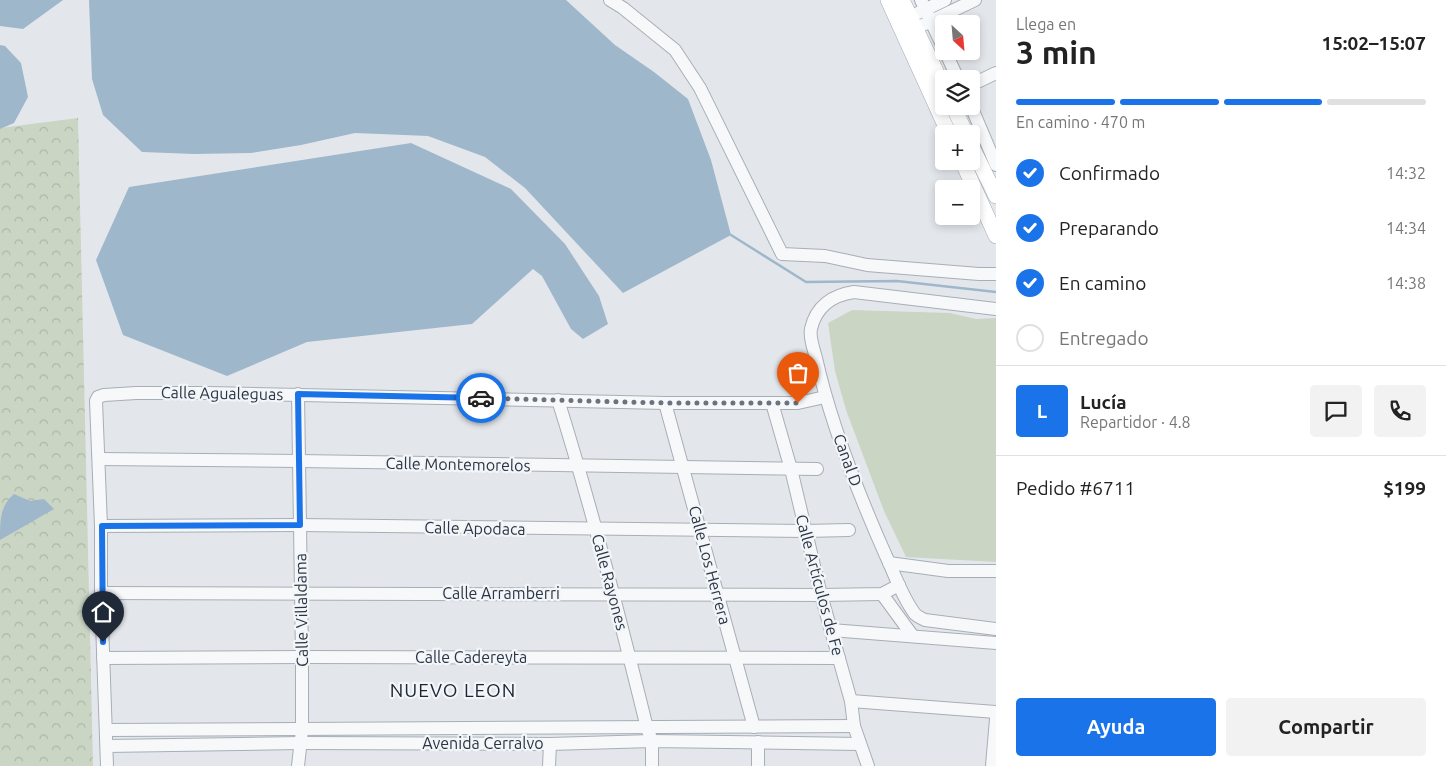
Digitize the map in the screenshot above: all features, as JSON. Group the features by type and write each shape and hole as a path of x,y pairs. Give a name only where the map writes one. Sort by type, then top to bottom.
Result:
{"main road":[{"path":"888,0 907,26 935,73"},
{"path":"902,0 907,26 946,125"},
{"path":"980,163 996,196"},
{"path":"966,170 996,236"}],"street":[{"path":"610,0 623,8 675,50 700,88 782,254 825,256 867,265 996,274"},
{"path":"907,26 923,5 945,0"},
{"path":"907,26 930,22 975,0"},
{"path":"923,5 935,32"},
{"path":"980,81 996,73"},
{"path":"976,115 992,147 996,165"},
{"name":"Canal D","path":"996,309 854,292 832,298 816,315 810,330 825,397 871,522 899,584 917,616 925,620 996,629"},
{"name":"Calle Agualeguas","path":"99,460 96,401 98,397 104,395 168,392 666,403 798,403 825,397"},
{"name":"Calle Villaldama","path":"298,394 302,593 301,736 298,766"},
{"name":"Calle Rayones","path":"558,400 614,593 647,728 652,741 652,766"},
{"name":"Calle Los Herrera","path":"666,403 754,727"},
{"name":"Calle Artículos de Fe","path":"772,403 821,595 851,701 854,726 868,766"},
{"path":"99,460 107,766"},
{"name":"Calle Montemorelos","path":"99,460 300,461 817,469"},
{"name":"Calle Apodaca","path":"102,526 300,525 849,530"},
{"path":"889,563 948,571 996,571"},
{"name":"Calle Arramberri","path":"101,592 821,595 882,594 899,584"},
{"path":"882,594 912,635"},
{"path":"831,630 996,643"},
{"name":"Calle Cadereyta","path":"103,658 839,658"},
{"path":"851,701 996,712"},
{"path":"992,766 996,719"},
{"name":"Avenida Cerralvo","path":"107,746 301,736 647,728 854,726"},
{"name":"Avenida Cerralvo","path":"106,730 550,744 652,741 860,744"},
{"path":"758,742 758,766"},
{"path":"548,766 550,744"}],"green space":[{"path":"78,118 93,766 0,766 0,128"},
{"path":"852,310 950,313 976,319 996,318 996,562 906,557 884,511 846,410 835,371 828,323"}],"water":[{"path":"0,0 63,0 23,29 0,26"},
{"path":"89,0 566,0 615,45 688,99 711,160 731,235 623,293 525,188 485,157 428,136 355,133 301,145 251,153 194,154 142,152 103,115 92,79"},
{"path":"0,45 5,46 21,63 28,97 14,123 0,129"},
{"path":"411,143 511,189 565,244 599,296 608,324 583,339 571,329 542,276 533,269 472,324 307,342 227,376 123,335 96,260 129,187"},
{"path":"14,494 30,501 44,499 54,509 0,540 3,509"}],"waterway":[{"path":"731,235 806,282 897,281 996,292"}],"way so far":[{"path":"481,398 666,403 798,403"}],"district":[{"name":"NUEVO LEON","path":"453,690"}],"route":[{"path":"103,642 101,592 102,526 300,525 298,394 481,398"}]}
